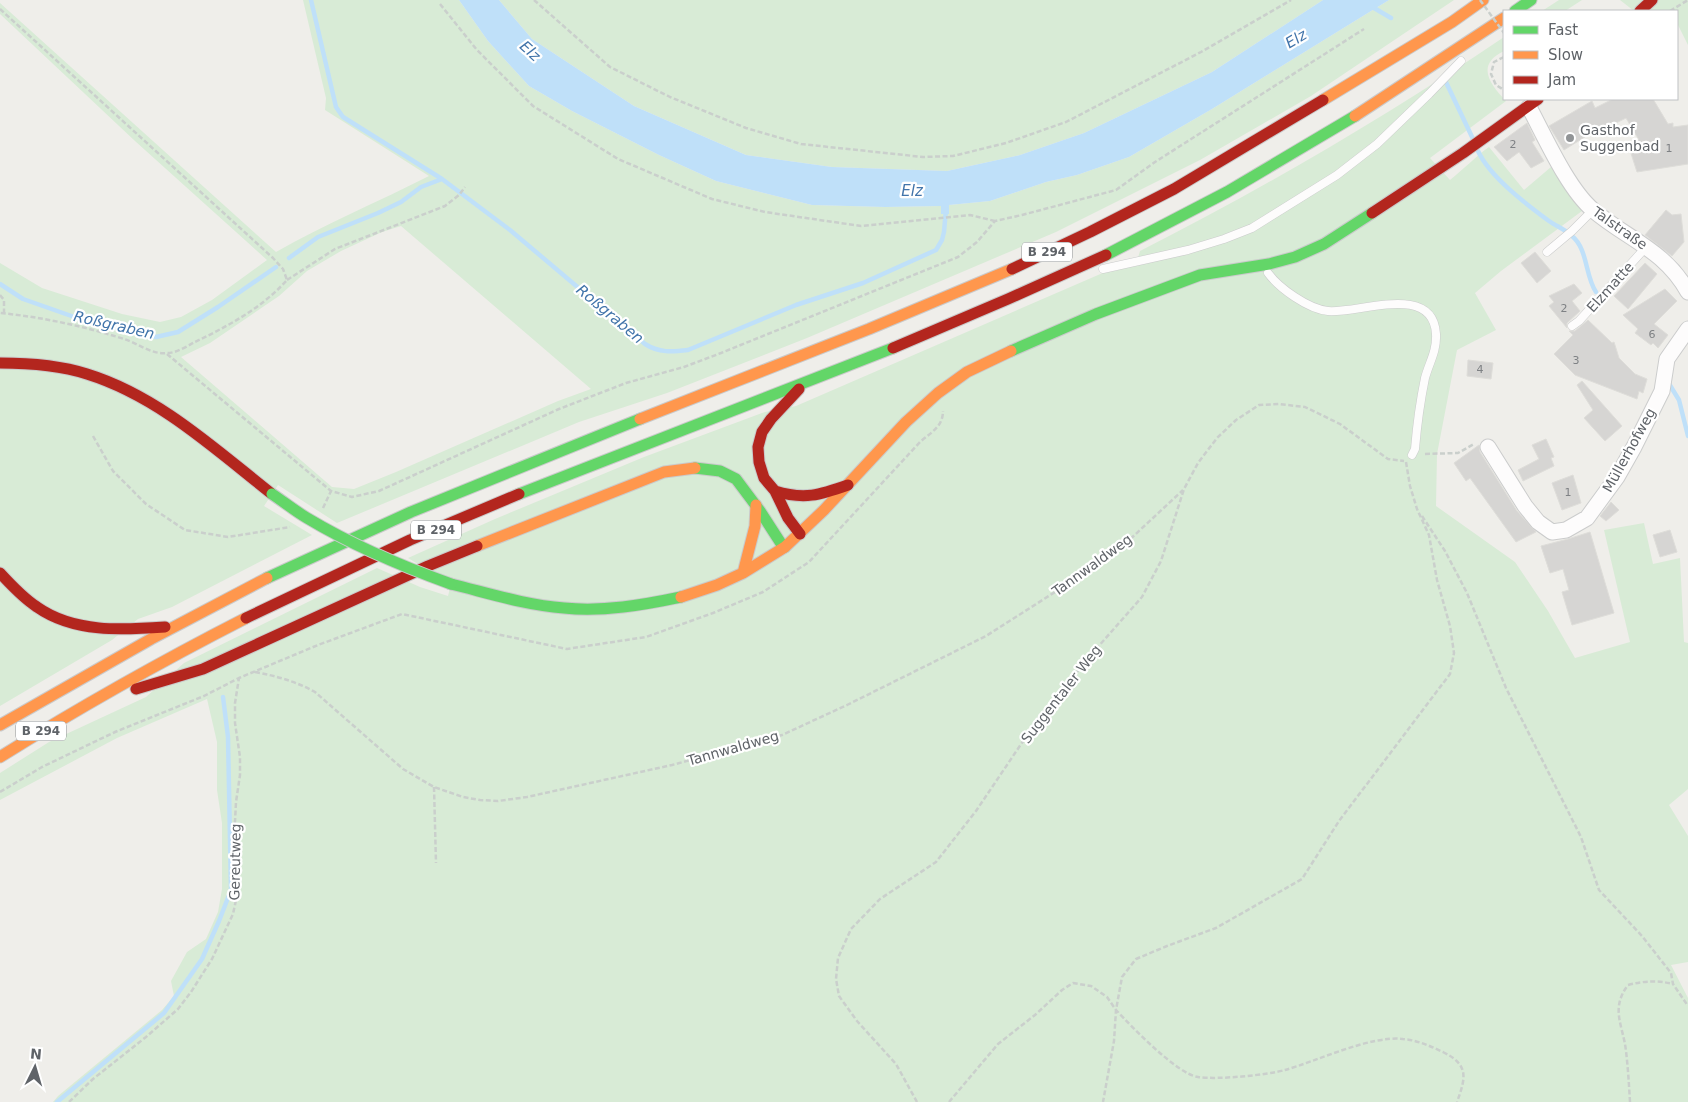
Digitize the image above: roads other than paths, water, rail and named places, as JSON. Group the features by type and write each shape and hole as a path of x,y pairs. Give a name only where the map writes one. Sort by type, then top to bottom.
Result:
{"main road":[{"name":"B 294","path":"0,725 53,693 174,626 296,564 410,512 580,443 798,359 1021,264 1169,192 1452,22 1482,0"},
{"path":"1516,10 1531,0"},
{"path":"1641,10 1652,0"},
{"name":"B 294","path":"0,757 82,706 176,654 412,539 570,474 803,384 1052,280 1179,218 1247,182 1362,112 1503,19"},
{"path":"0,363 41,364 88,375 133,394 158,408 195,434 272,494 312,521 358,546 403,567 475,592 522,602 563,608 587,609 645,605 688,595 717,585 743,573 785,547 800,534 924,404 967,372 1096,314 1200,275 1269,264 1295,257 1324,244 1463,153 1534,103"},
{"name":"B 294","path":"800,534 764,478 759,462 758,447 762,432 771,419 803,384"},
{"path":"82,706 203,669 428,566 664,472 684,468 704,469 720,472 736,479 785,547"},
{"path":"774,492 792,497 808,498 848,484"},
{"path":"743,573 755,526 756,505"},
{"path":"0,573 17,591 42,611 68,622 92,628 128,629 174,626"}],"street":[{"name":"Talstraße","path":"1534,103 1567,176 1580,197 1593,210 1647,246 1663,260 1683,282 1688,292"},
{"name":"Müllerhofweg","path":"1488,447 1525,506 1538,522 1552,532 1566,530 1587,518 1617,477 1662,391 1668,359 1688,329"}],"lane":[{"path":"1095,271 1188,250 1252,228 1337,175 1377,144 1430,94 1464,58 1486,30"},
{"path":"1547,252 1593,210"},
{"name":"Elzmatte","path":"1572,326 1579,321 1647,246"},
{"path":"1052,280 1086,273"},
{"path":"1268,273 1275,283 1296,297 1312,306 1327,311 1353,310 1389,304 1407,304 1424,311 1431,319 1435,328 1434,354 1427,371 1420,399 1415,449 1412,455"}],"water":[{"name":"Elz","path":"459,0 499,0 532,39 634,106 746,155 832,167 947,171 1020,155 1084,133 1212,72 1323,0 1389,0 1212,109 1129,157 990,201 949,205 949,214 941,214 941,206 812,205 716,181 659,155 572,111 529,86 488,41"}],"waterway":[{"path":"311,0 336,107 343,117 442,179"},
{"path":"1366,0 1374,8 1391,18"},
{"path":"1444,78 1473,139"},
{"path":"1478,151 1491,171 1509,189 1530,207 1570,234 1577,241 1584,255 1592,286 1596,292"},
{"name":"Roßgraben","path":"289,258 318,237 378,213 401,202 421,187 442,179 510,230 645,344 661,350 676,351 688,350 796,305 863,283 936,250 944,232 946,209"},
{"name":"Roßgraben","path":"0,284 23,299 80,319 156,337 178,332 276,267"},
{"path":"1668,382 1679,400 1688,436"},
{"path":"57,1102 164,1013 202,959 219,921 231,890 228,737 223,697"}],"place":[{"name":"Gasthof Suggenbad","path":"1570,138"}]}
